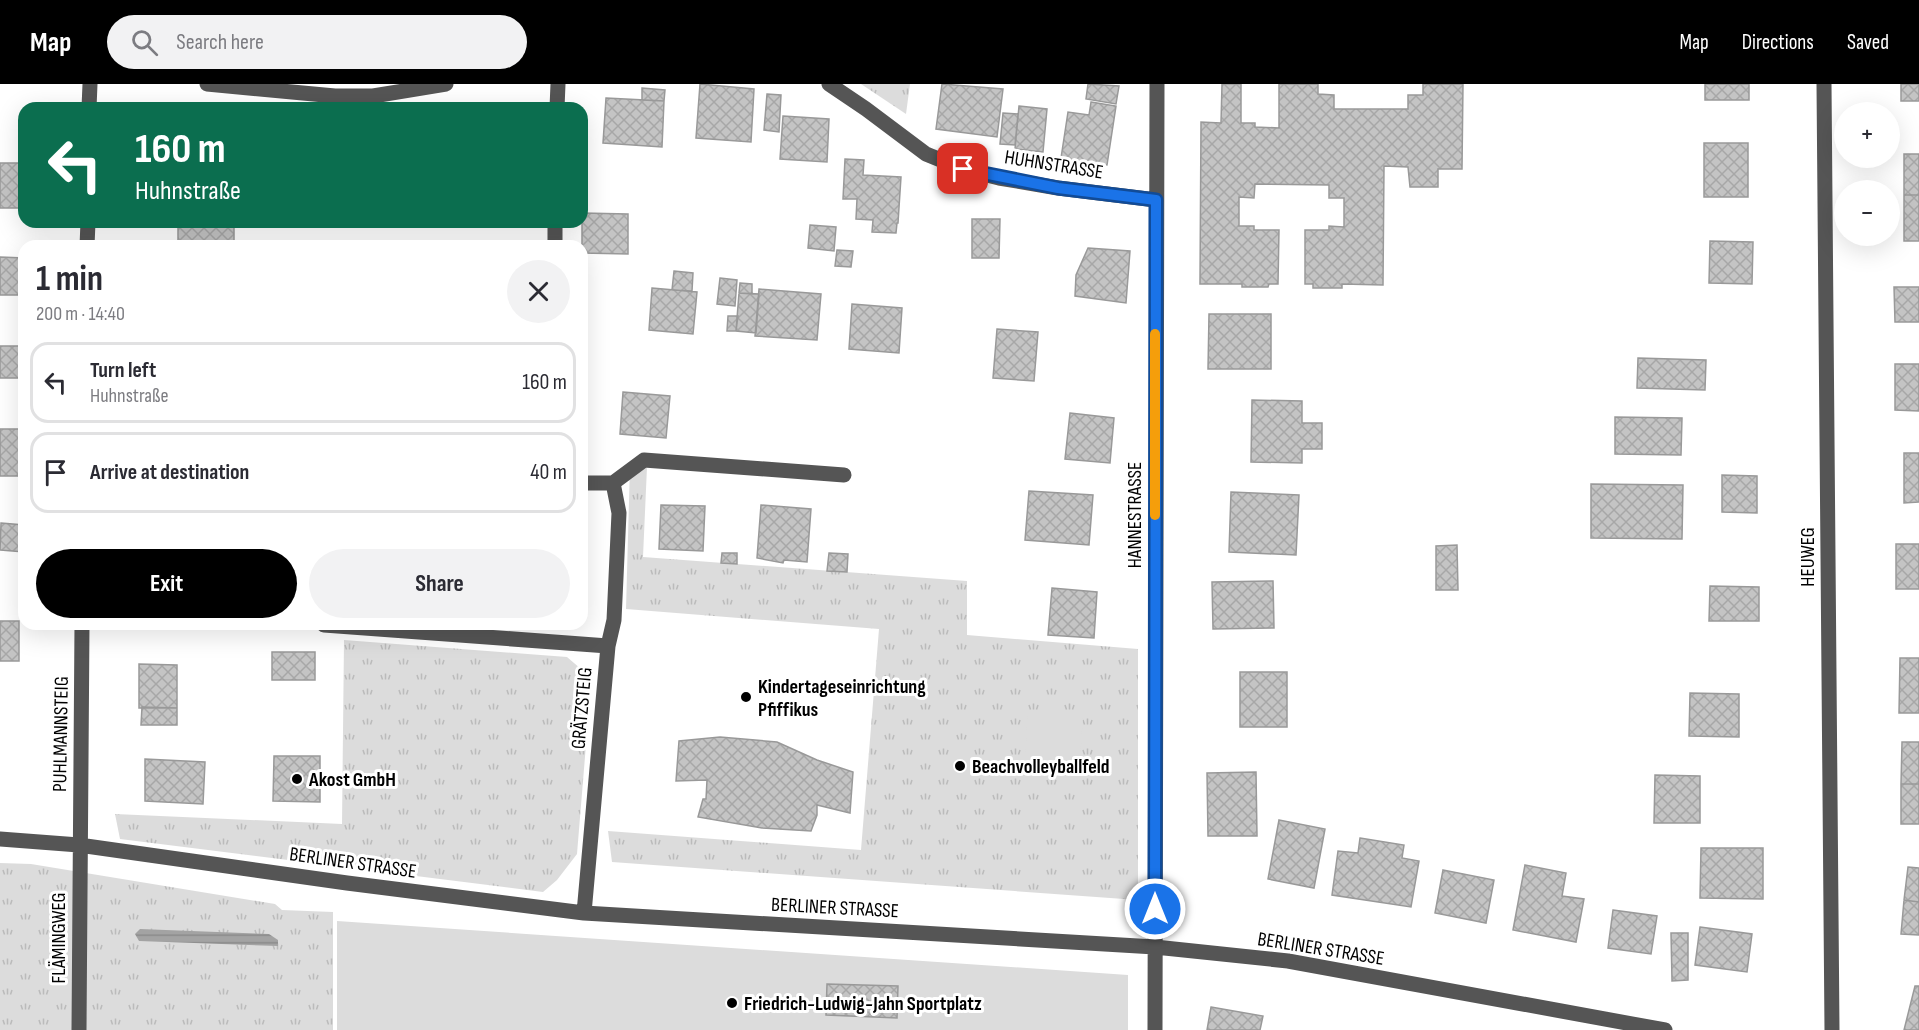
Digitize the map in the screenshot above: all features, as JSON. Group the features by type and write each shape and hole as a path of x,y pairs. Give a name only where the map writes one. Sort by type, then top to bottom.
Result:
{"street":[{"path":"89,102 90,84"},
{"path":"207,84 335,96 373,96 446,84"},
{"path":"557,102 558,84"},
{"name":"HUHNSTRASSE","path":"829,84 926,154 963,169 1058,188 1156,200"},
{"name":"HANNESTRASSE","path":"1155,1030 1158,84"},
{"name":"HEUWEG","path":"1824,84 1832,1030"},
{"path":"588,483 613,483 644,460 844,475"},
{"path":"608,646 614,620 619,513 613,483"},
{"name":"PUHLMANNSTEIG","path":"79,845 82,630"},
{"name":"GRÄTZSTEIG","path":"381,630 608,646 584,913"},
{"name":"BERLINER STRASSE","path":"0,839 79,845 347,883 584,913 1155,947 1288,962 1665,1030"},
{"name":"FLÄMINGWEG","path":"79,845 79,1030"}],"green space":[{"path":"861,84 910,84 906,114"},
{"path":"630,465 647,467 643,557 967,581 967,635 1138,649 1138,900 612,862 608,831 861,850 879,629 626,609"},
{"path":"344,640 567,657 581,669 590,696 577,854 557,880 543,892 120,839 115,814 342,824"},
{"path":"1028,712 1083,716 1080,761 1025,756"},
{"path":"0,863 31,864 275,904 282,910 333,912 333,1030 0,1030"},
{"name":"Friedrich-Ludwig-Jahn Sportplatz","path":"337,921 1128,975 1128,1030 337,1030"}],"shaded area":[{"path":"140,929 269,934 278,940 278,946 139,941 135,934"}],"building":[{"path":"700,84 754,89 751,142 696,138"},
{"path":"942,84 1003,89 997,137 936,129"},
{"path":"1088,84 1119,86 1116,104 1086,99"},
{"path":"1222,84 1241,84 1241,123 1255,123 1255,127 1279,128 1279,84 1318,84 1318,94 1334,95 1334,109 1408,109 1408,95 1423,95 1423,84 1463,84 1462,169 1438,169 1438,187 1410,187 1408,167 1384,166 1383,285 1342,284 1342,288 1313,288 1313,284 1305,284 1305,230 1329,230 1329,226 1344,227 1344,198 1329,198 1329,185 1255,184 1254,198 1239,197 1239,226 1254,226 1254,230 1279,230 1278,284 1269,284 1268,287 1242,287 1242,284 1200,284 1201,122 1221,123"},
{"path":"1705,84 1749,84 1749,100 1705,100"},
{"path":"1901,84 1919,84 1919,101 1901,101"},
{"path":"642,88 665,90 664,101 642,100"},
{"path":"767,94 781,95 779,132 764,130"},
{"path":"606,98 664,101 662,147 603,143"},
{"path":"1091,102 1116,106 1107,165 1061,158 1068,112 1089,115"},
{"path":"1019,106 1047,109 1043,152 1015,149"},
{"path":"1003,113 1018,114 1015,145 1000,144"},
{"path":"783,116 829,119 827,162 780,159"},
{"path":"1704,143 1748,143 1748,197 1704,197"},
{"path":"1904,154 1919,154 1919,195 1904,195"},
{"path":"845,159 864,160 863,175 901,177 896,233 872,232 873,220 856,219 857,199 843,199"},
{"path":"0,163 18,163 18,208 0,208"},
{"path":"1904,195 1919,195 1919,241 1904,241"},
{"path":"588,213 628,214 628,254 588,253 588,240 582,240 582,228 588,228"},
{"path":"972,219 1000,219 999,258 972,258"},
{"path":"810,225 836,227 834,251 808,248"},
{"path":"178,228 234,228 234,240 178,240"},
{"path":"1710,241 1753,242 1752,284 1709,283"},
{"path":"1088,248 1130,251 1126,303 1075,296 1076,275"},
{"path":"837,250 853,251 851,267 835,266"},
{"path":"0,257 18,258 18,295 0,295"},
{"path":"674,271 693,273 692,291 672,290"},
{"path":"720,278 737,280 735,306 717,304"},
{"path":"740,283 752,284 752,294 739,293"},
{"path":"1894,287 1919,287 1919,322 1895,322"},
{"path":"652,288 697,292 693,334 649,330"},
{"path":"759,289 821,294 817,340 755,336"},
{"path":"739,293 759,294 756,333 736,331"},
{"path":"852,304 902,308 899,353 849,349"},
{"path":"1209,314 1271,314 1271,369 1208,369"},
{"path":"728,316 738,316 736,331 727,331"},
{"path":"997,329 1038,332 1034,381 993,378"},
{"path":"0,346 18,346 18,378 0,378"},
{"path":"1638,358 1706,360 1705,390 1637,388"},
{"path":"1895,364 1919,364 1919,411 1895,410"},
{"path":"623,392 670,396 666,438 620,434"},
{"path":"1252,400 1302,401 1302,423 1322,423 1322,449 1302,449 1302,463 1251,462"},
{"path":"1070,413 1114,418 1110,463 1065,459"},
{"path":"1615,417 1682,418 1681,455 1615,454"},
{"path":"0,429 18,429 18,476 0,476"},
{"path":"1904,453 1919,453 1919,502 1904,503"},
{"path":"1722,475 1757,476 1757,513 1722,512"},
{"path":"1591,484 1683,485 1682,539 1591,538"},
{"path":"1029,491 1093,495 1089,545 1025,540"},
{"path":"1231,492 1299,495 1296,555 1229,552"},
{"path":"661,505 705,506 703,551 659,549"},
{"path":"761,505 811,509 807,562 784,560 783,563 757,558"},
{"path":"1,523 18,524 18,552 0,550"},
{"path":"1896,544 1919,544 1919,589 1896,589"},
{"path":"1457,545 1458,590 1436,590 1436,546"},
{"path":"722,553 737,553 737,564 721,563"},
{"path":"829,553 848,554 847,572 827,571"},
{"path":"1273,581 1274,628 1213,629 1212,582"},
{"path":"1710,586 1759,587 1759,621 1709,621"},
{"path":"1052,588 1097,592 1094,638 1048,635"},
{"path":"0,621 18,621 19,661 0,661"},
{"path":"272,652 315,652 315,680 272,680"},
{"path":"1900,658 1919,658 1919,713 1899,713"},
{"path":"139,664 177,665 177,708 139,708"},
{"path":"1240,672 1287,672 1287,727 1240,727"},
{"path":"1690,693 1739,694 1739,737 1689,736"},
{"path":"142,707 177,708 177,725 141,725"},
{"path":"720,737 777,742 817,760 853,772 850,813 817,805 817,815 811,831 762,828 698,817 703,799 706,799 707,780 676,781 679,741"},
{"path":"1902,742 1919,742 1919,784 1901,784"},
{"name":"Akost GmbH","path":"274,756 320,756 320,802 273,801"},
{"path":"145,759 205,762 203,804 145,801"},
{"path":"1256,772 1257,836 1208,836 1207,773"},
{"path":"1655,775 1700,776 1700,823 1654,823"},
{"path":"1901,784 1919,784 1919,824 1901,824"},
{"path":"1279,820 1325,829 1314,888 1268,879"},
{"path":"1360,838 1404,845 1402,858 1419,861 1411,907 1332,895 1338,851 1358,853"},
{"path":"1701,848 1763,848 1763,899 1700,898"},
{"path":"1525,865 1566,873 1562,896 1584,899 1576,942 1513,930"},
{"path":"1908,867 1919,868 1919,902 1904,900"},
{"path":"1443,870 1494,880 1486,923 1435,913"},
{"path":"1904,900 1919,902 1919,935 1901,934"},
{"path":"1613,910 1657,916 1651,954 1608,948"},
{"path":"1700,927 1752,934 1747,972 1695,965"},
{"path":"1671,933 1688,933 1688,980 1672,981"},
{"path":"827,984 898,986 897,1018 826,1015"},
{"path":"1915,986 1919,986 1919,1030 1904,1030"},
{"path":"1211,1007 1263,1016 1260,1030 1207,1030"}],"slow traffic":[{"path":"1155,334 1155,515"}],"place":[{"name":"Kindertageseinrichtung Pfiffikus","path":"746,697"},
{"name":"Beachvolleyballfeld","path":"960,766"},
{"name":"Akost GmbH","path":"297,779"},
{"name":"Friedrich-Ludwig-Jahn Sportplatz","path":"732,1003"}],"route":[{"path":"963,169 1058,188 1156,200 1155,909"}]}
